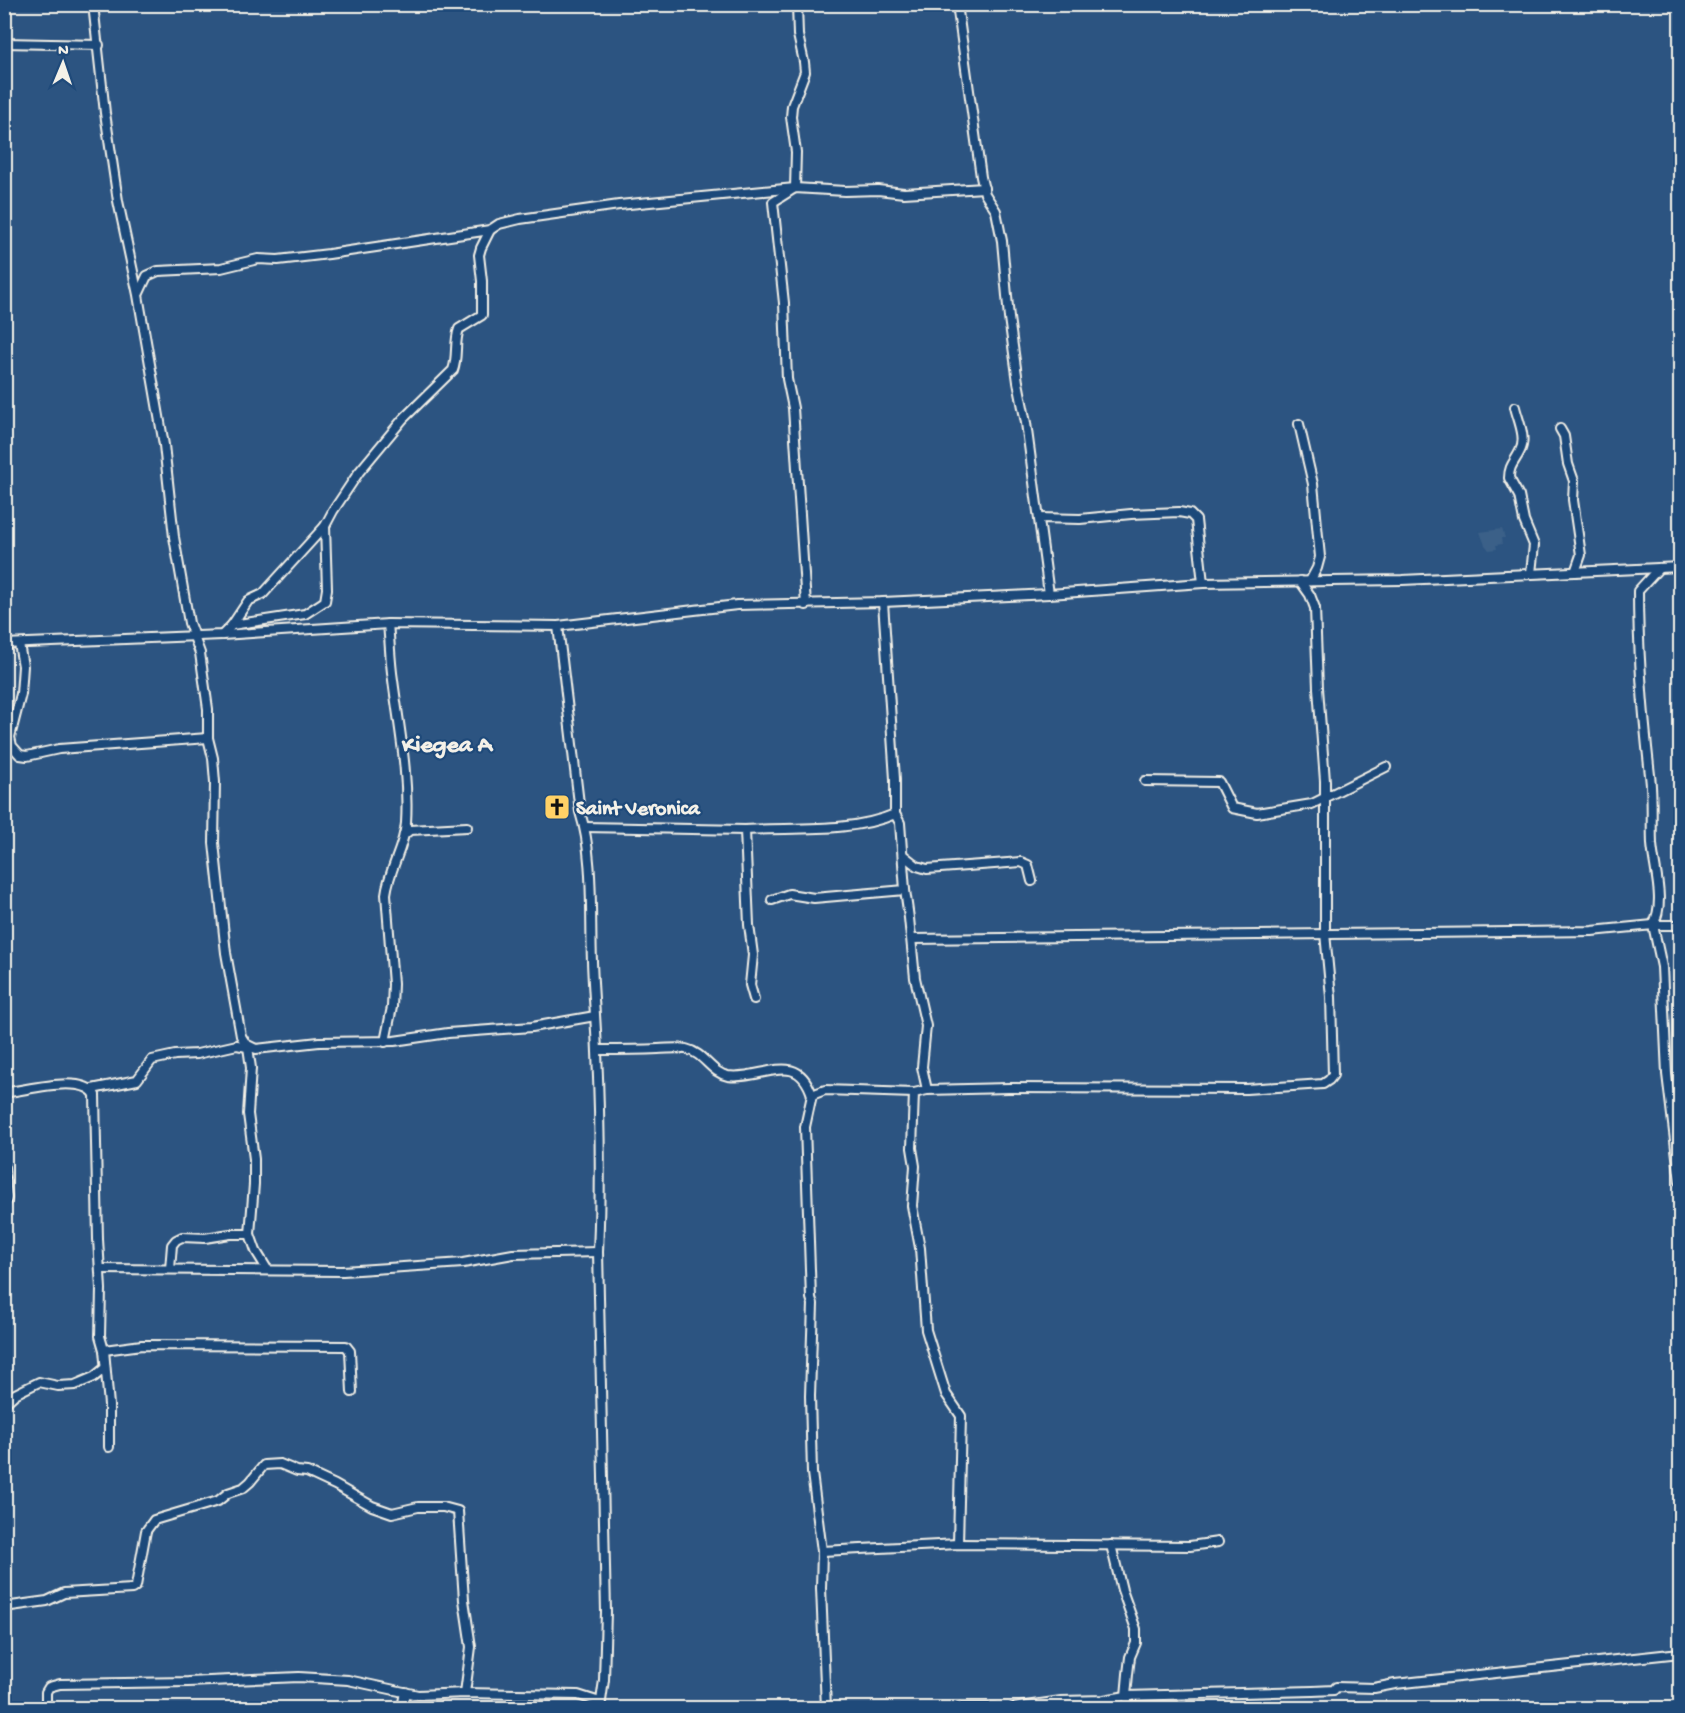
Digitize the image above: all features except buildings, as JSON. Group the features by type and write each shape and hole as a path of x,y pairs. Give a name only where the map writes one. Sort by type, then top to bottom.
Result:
{"street":[{"path":"93,4 105,113 118,201 138,294 164,446 174,537 193,636 200,653 208,709 208,738 215,782 214,843 226,953 241,1036 252,1048"},
{"path":"795,188 796,152 791,117 792,106 804,72 798,35 797,4"},
{"path":"957,4 975,141 984,188 996,211 1002,241 1009,318 1049,594"},
{"path":"4,43 99,45"},
{"path":"138,294 147,276 158,271 221,267 258,259 278,260 329,254 490,230 499,224 520,219 619,205 795,188 878,190 904,193 984,188"},
{"path":"795,188 773,202 784,303 786,380 793,408 806,605"},
{"path":"222,635 248,602 263,594 325,526 366,463 403,419 453,370 456,363 456,337 459,328 482,315 482,274 479,255 480,248 490,230"},
{"path":"1515,407 1523,441 1521,451 1512,462 1509,478 1519,496 1524,521 1534,545 1531,573"},
{"path":"1299,424 1313,484 1320,557 1310,580"},
{"path":"1560,429 1564,436 1568,465 1574,481 1573,500 1581,555 1575,572"},
{"path":"1039,518 1080,519 1179,512 1190,514 1196,520 1203,582"},
{"path":"232,625 305,614 325,601 327,589 325,526"},
{"path":"4,644 222,635 388,624 558,626 737,605 806,605 1049,594 1203,582 1402,580 1680,567"},
{"path":"1659,568 1638,591 1640,659 1651,790 1652,845 1659,898 1657,918 1653,926 1662,966 1667,1074 1680,1182"},
{"path":"812,1095 836,1089 914,1093 927,1090 1008,1088 1246,1089 1323,1084 1329,1080 1333,1075 1325,933 1325,797 1315,608 1310,595 1300,581"},
{"path":"883,602 896,814 900,823 904,890 912,939 915,978 926,1026 922,1067 927,1090"},
{"path":"385,1042 392,1007 393,984 386,894 388,880 406,824 404,770 388,624"},
{"path":"46,1708 46,1692 49,1687 60,1684 299,1677 348,1680 418,1695 465,1693 578,1695 600,1705 604,1680 606,1612 598,1252 600,1205 597,1050 592,908 585,827 580,812 558,626"},
{"path":"19,644 23,666 22,685 10,741 15,752 20,755 59,749 208,738"},
{"path":"1145,781 1219,782 1232,808 1257,813 1312,804 1386,767"},
{"path":"585,827 745,830 846,826 876,822 896,814"},
{"path":"404,835 411,830 466,827"},
{"path":"745,830 749,925 752,944 750,985 754,999"},
{"path":"903,855 916,866 927,869 1021,862 1028,865 1032,881"},
{"path":"772,900 789,894 814,898 904,890"},
{"path":"912,939 1592,931 1680,925"},
{"path":"92,1089 137,1080 152,1060 197,1054 237,1045 252,1048 319,1042 385,1042 459,1032 532,1027 595,1016"},
{"path":"252,1048 248,1114 254,1176 250,1234 256,1251 267,1269"},
{"path":"597,1050 686,1049 699,1055 717,1072 732,1077 790,1069 798,1072 805,1079 812,1095 805,1127 808,1253 813,1304 810,1396 812,1473 822,1551 821,1588 826,1708"},
{"path":"4,1093 35,1086 61,1084 87,1086 95,1095 101,1288 100,1336 104,1350 110,1418 109,1447"},
{"path":"914,1093 912,1148 915,1166 912,1206 920,1248 926,1330 946,1394 961,1416 958,1544"},
{"path":"4,1167 7,1198 4,1210"},
{"path":"170,1269 172,1245 182,1237 205,1238 250,1234"},
{"path":"100,1269 343,1271 463,1263 513,1254 598,1252"},
{"path":"4,1255 4,1293"},
{"path":"104,1350 142,1345 346,1346 350,1351 352,1392"},
{"path":"4,1404 15,1394 39,1382 58,1386 75,1384 94,1377 105,1368"},
{"path":"4,1607 46,1601 64,1593 132,1589 135,1586 146,1532 154,1520 218,1501 228,1493 243,1488 264,1465 280,1464 297,1471 307,1472 380,1510 392,1513 418,1507 443,1507 458,1511 464,1600 471,1647 465,1693"},
{"path":"822,1551 958,1544 1190,1546 1218,1542"},
{"path":"1111,1545 1122,1590 1136,1629 1136,1643 1128,1674 1126,1696 1133,1708"},
{"path":"1013,1708 1061,1701 1104,1700 1126,1696 1334,1690 1336,1687 1374,1688 1680,1653"},
{"path":"402,1708 405,1692"},
{"path":"959,1708 994,1708"}],"shaded area":[{"path":"1502,529 1505,538 1501,538 1502,544 1496,545 1497,549 1489,550 1480,532"}],"place":[{"name":"Saint Veronica","path":"557,807"}],"district":[{"name":"Kiegea A","path":"447,743"}]}
